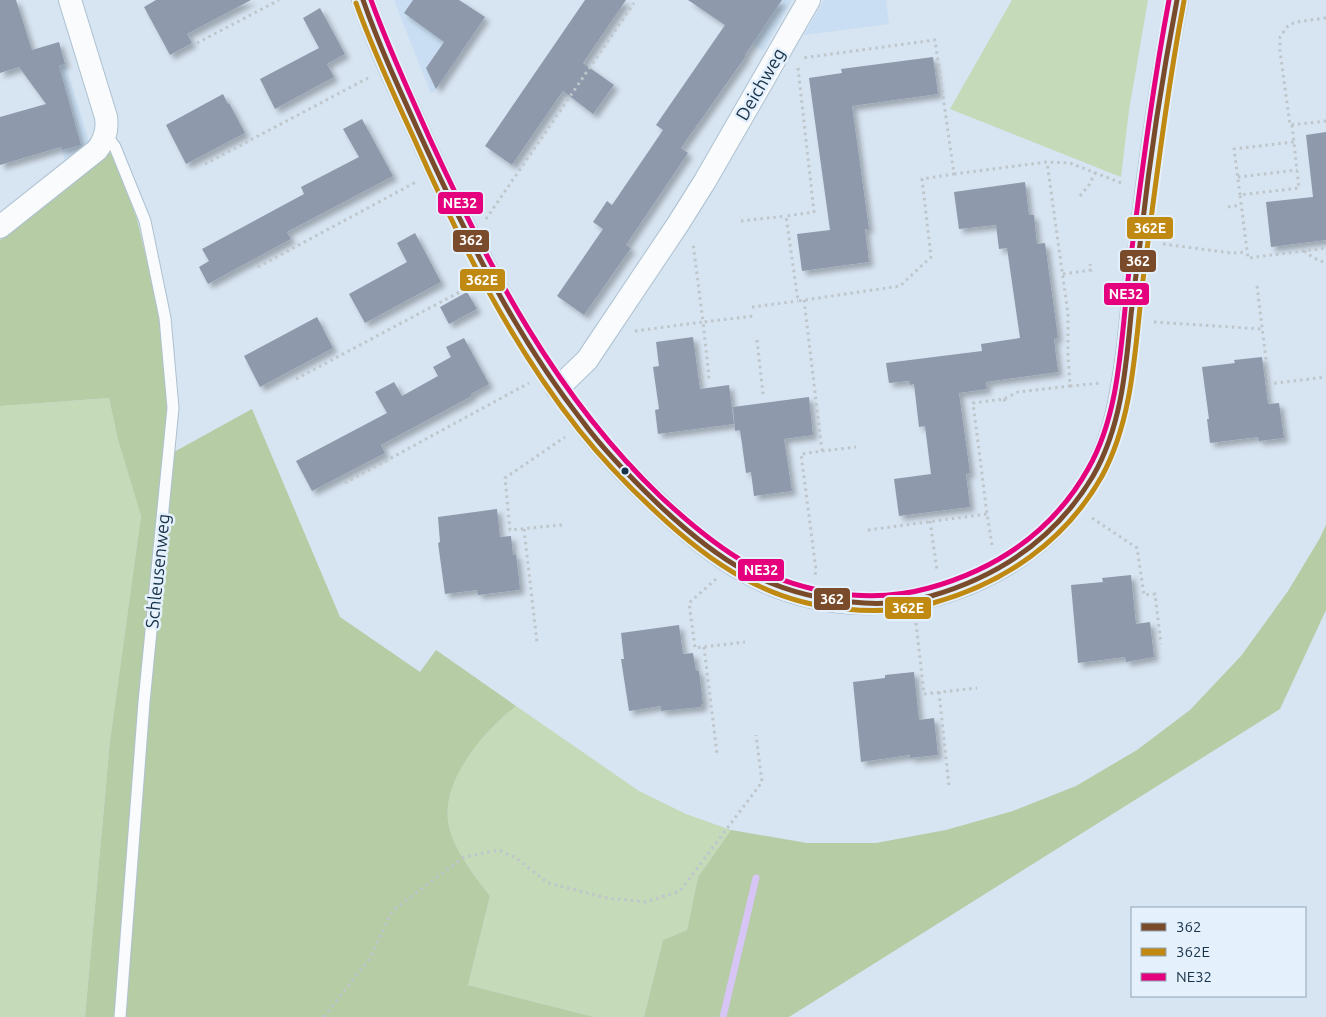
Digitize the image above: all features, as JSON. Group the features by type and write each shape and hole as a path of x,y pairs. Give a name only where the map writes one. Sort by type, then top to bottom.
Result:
{"street":[{"name":"Schleusenweg","path":"70,0 106,117 106,136"},
{"path":"363,0 389,67 466,231 514,321 552,381 584,424 609,455 663,509 700,542 729,563 764,582 788,592 844,603 913,600 940,594 964,586 1001,568 1022,555 1058,523 1073,506 1093,475 1104,454 1116,418 1123,386 1146,192 1164,67 1177,0"},
{"name":"Deichweg","path":"552,381 587,360 611,326 709,173 808,0"},
{"path":"0,227 97,150 106,136"}],"lane":[{"name":"Schleusenweg","path":"106,136 115,147 146,221 165,318 174,408 144,702 120,1017"}],"path":[{"path":"197,43 278,0"},
{"path":"466,231 488,218 634,3"},
{"path":"1240,195 1299,188 1292,125 1290,126 1280,51 1280,37 1291,24 1326,18"},
{"path":"741,221 814,212 796,59 935,40 954,174"},
{"path":"205,164 389,67"},
{"path":"1292,125 1326,121"},
{"path":"1294,142 1234,149 1248,258 1326,248"},
{"path":"752,307 900,286 932,256 922,179 1047,162 1070,163 1146,192"},
{"path":"1047,162 1068,314 1070,386"},
{"path":"1238,177 1297,170"},
{"path":"258,267 437,171"},
{"path":"1080,196 1089,185 1095,173"},
{"path":"1228,207 1241,206"},
{"path":"786,216 798,301"},
{"path":"678,224 692,232 709,377 701,378"},
{"path":"1140,241 1232,253 1247,252"},
{"path":"1304,250 1314,258 1326,263"},
{"path":"1063,274 1090,270 1090,264"},
{"path":"296,379 490,277"},
{"path":"1257,286 1270,384 1326,377"},
{"path":"804,300 822,451"},
{"path":"611,326 623,333 754,316"},
{"path":"1131,320 1262,329"},
{"path":"757,340 763,394"},
{"path":"345,483 552,381"},
{"path":"1001,568 992,543 987,514 973,404 1004,399 1018,392 1099,383 1123,386"},
{"path":"1004,399 1006,406"},
{"path":"562,525 510,530 504,478 584,424"},
{"path":"811,598 816,570 800,454 856,447"},
{"path":"1073,506 1137,548 1144,595 1155,594 1161,644"},
{"path":"868,530 987,514"},
{"path":"930,521 940,594"},
{"path":"524,529 537,643"},
{"path":"729,563 714,582 689,603 695,648 745,642"},
{"path":"913,600 924,694 977,688"},
{"path":"704,647 716,754"},
{"path":"938,692 949,786"},
{"path":"324,1017 370,958 392,912 464,857 498,850 516,858 548,882 607,898 646,902 680,891 762,782 756,735"}],"shaded area":[{"path":"394,0 460,0 485,17 436,90 431,94"},
{"path":"688,0 792,0 763,51"},
{"path":"824,0 886,0 889,24 804,35"},
{"path":"65,64 89,141 65,161 39,71"}],"green space":[{"path":"1012,0 1148,0 1129,110 1121,177 950,109"},
{"path":"111,152 137,219 158,308 168,401 162,457 252,409 340,617 420,672 436,650 516,706 492,728 468,756 452,788 448,804 450,830 458,850 490,896 468,985 594,1017 85,1017 110,741 141,516 118,440 109,398 0,406 0,240"},
{"path":"109,398 118,440 141,516 110,741 85,1017 0,1017 0,406"},
{"path":"1326,525 1326,610 1280,709 789,1017 644,1017 663,940 687,930 698,877 731,830 807,843 876,843 946,830 1013,811 1076,786 1137,750 1190,710 1241,656 1288,591"},
{"path":"516,706 639,791 686,814 731,830 698,877 687,930 663,940 644,1017 594,1017 468,985 490,896 458,850 450,830 448,804 452,788 468,756 492,728"}],"building":[{"path":"0,0 16,0 32,50 59,42 65,64 59,66 81,145 62,150 61,147 0,165 0,117 46,104 19,67 0,73"},
{"path":"156,0 251,0 187,34 192,43 170,55 144,7"},
{"path":"413,0 459,0 485,17 436,89 426,68 444,42 404,13"},
{"path":"585,0 626,0 583,63 614,85 593,114 563,91 512,165 485,146"},
{"path":"688,0 782,0 746,56 681,148 688,153 626,245 631,248 584,315 557,296 603,229 593,222 607,201 612,205 663,130 656,125 725,25"},
{"path":"320,8 345,54 327,64 334,77 275,109 260,79 319,48 303,18"},
{"path":"933,57 938,94 852,106 869,229 865,229 869,262 802,271 797,234 830,230 809,78 842,73 841,69"},
{"path":"223,94 245,133 186,164 166,125"},
{"path":"362,119 393,176 287,232 291,239 208,284 199,267 209,261 202,249 304,194 301,187 359,157 343,129"},
{"path":"1326,132 1326,240 1271,247 1266,202 1313,197 1306,135"},
{"path":"1025,182 1029,215 1034,215 1037,244 1045,243 1058,338 1054,339 1058,372 986,382 987,389 959,393 970,473 966,474 970,507 899,516 894,479 931,474 925,426 919,427 914,384 910,385 909,381 889,383 886,363 982,351 981,344 1020,338 1007,248 999,249 996,225 959,229 954,192"},
{"path":"415,233 441,282 365,323 349,294 407,262 397,243"},
{"path":"467,292 477,309 449,324 440,307"},
{"path":"317,317 333,348 260,387 244,356"},
{"path":"693,337 700,389 729,385 734,424 658,434 655,410 659,409 653,367 659,366 656,342"},
{"path":"464,338 489,384 471,394 472,396 381,445 385,453 312,491 296,461 387,413 375,392 394,382 402,396 438,376 433,367 451,357 446,347"},
{"path":"1262,357 1268,404 1279,403 1284,438 1259,441 1258,437 1210,443 1207,419 1209,419 1202,367 1235,363 1234,360"},
{"path":"809,397 813,435 784,439 792,491 754,496 751,472 746,473 740,430 735,431 733,407"},
{"path":"497,509 500,537 511,536 513,555 516,554 519,590 478,595 477,590 445,594 438,543 440,542 438,517"},
{"path":"1131,575 1136,624 1150,622 1154,657 1126,662 1125,657 1078,663 1071,585 1103,582 1102,578"},
{"path":"679,625 683,654 693,653 696,671 699,671 702,707 661,711 661,706 629,711 621,659 624,659 621,633"},
{"path":"914,672 919,720 934,718 938,755 910,758 910,755 861,762 853,682 885,678 885,675"}],"waterway":[{"path":"723,1017 756,878"}],"transit line":[{"name":"362","path":"363,0 422,139 494,285 536,356 600,444 658,504 723,558 770,583 795,592 822,598 872,603 902,602 931,596 956,588 1003,566 1044,536 1062,518 1093,476 1110,438 1121,398 1152,147 1177,0"},
{"name":"NE32","path":"371,0 429,137 501,282 557,374 623,458 661,497 704,535 748,564 796,584 823,591 871,596 901,594 929,588 978,570 1000,558 1021,545 1058,511 1088,469 1099,447 1107,423 1118,373 1142,169 1169,0"},
{"name":"362E","path":"356,3 384,74 450,218 488,291 509,328 554,397 597,451 635,492 676,531 719,564 766,589 791,598 817,605 878,611 911,608 933,603 959,595 1008,571 1030,557 1070,521 1087,500 1102,476 1113,453 1121,428 1132,377 1162,136 1184,1"}]}
